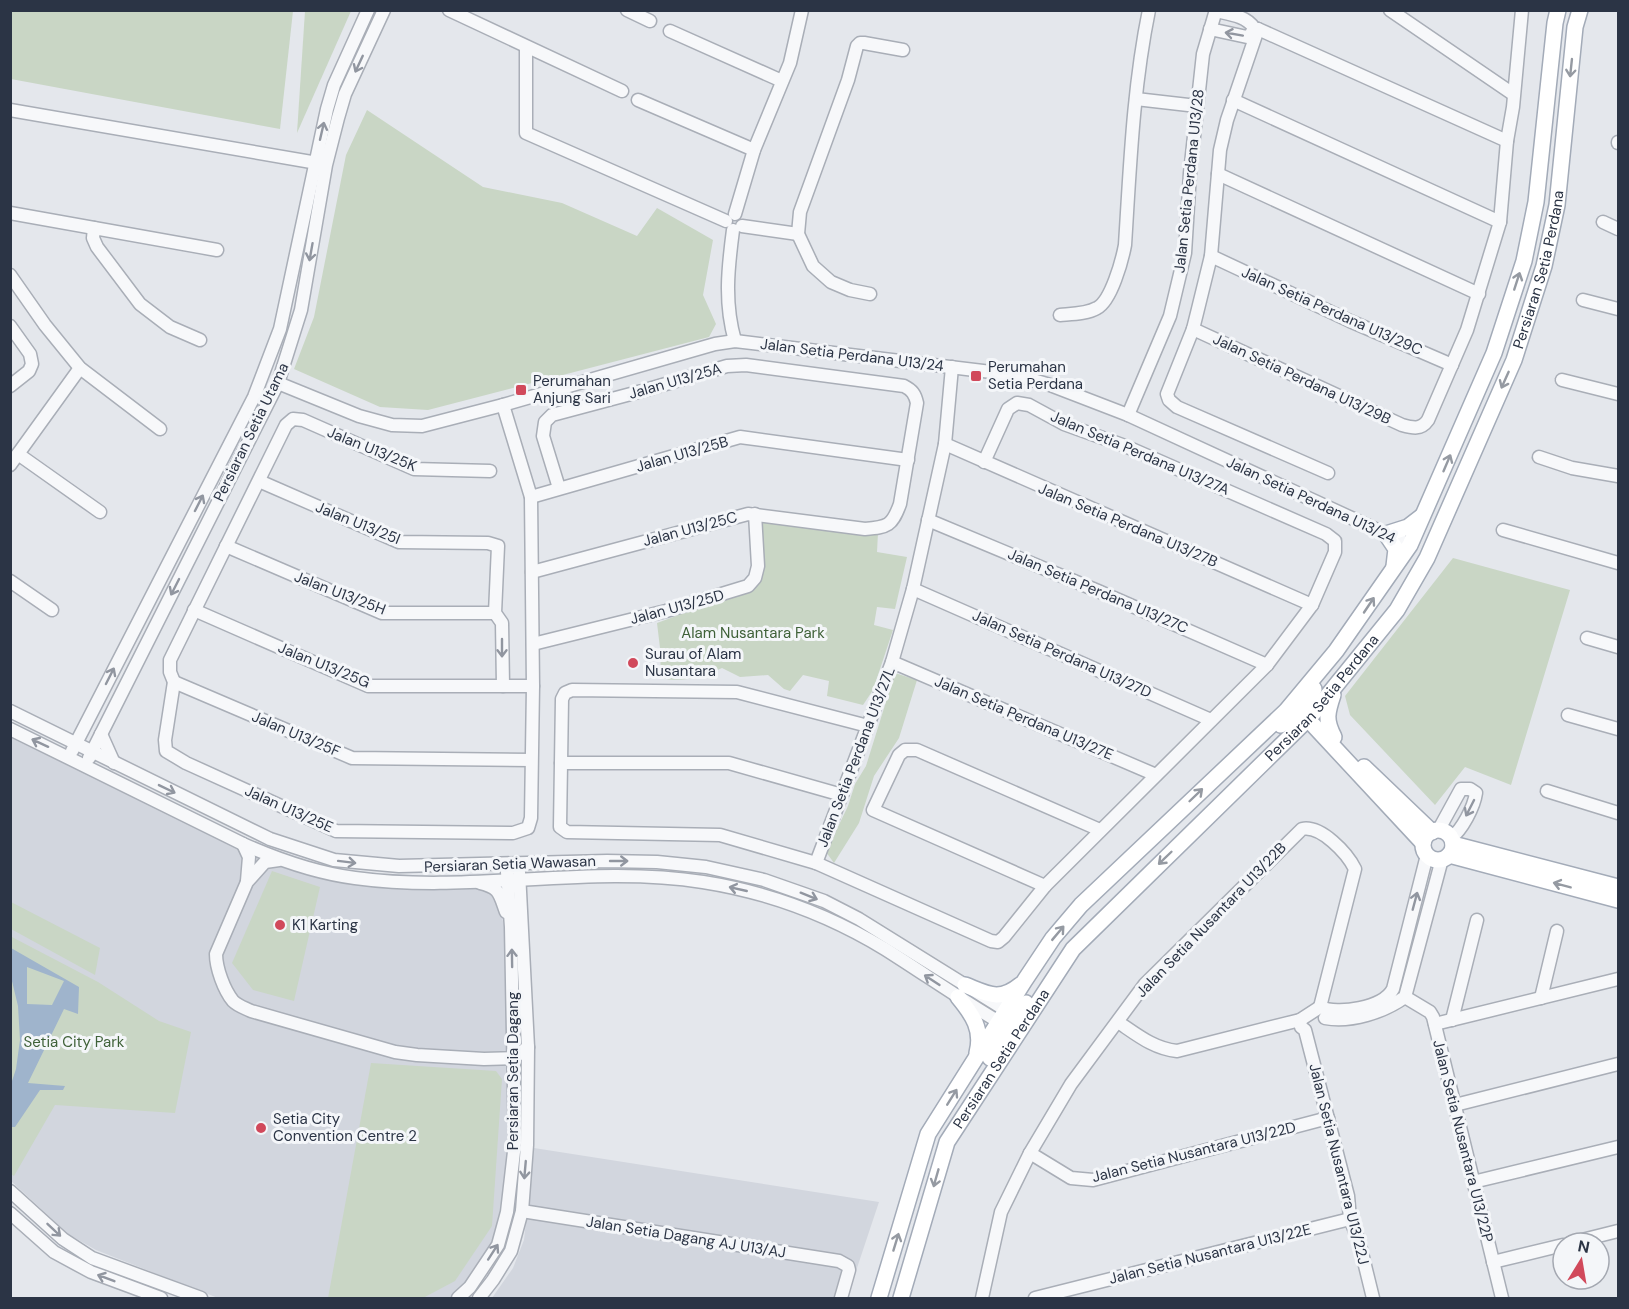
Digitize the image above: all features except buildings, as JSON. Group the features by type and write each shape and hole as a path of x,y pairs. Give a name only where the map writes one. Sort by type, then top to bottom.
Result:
{"main road":[{"name":"Persiaran Setia Perdana","path":"879,1299 928,1134 976,1059 1006,1019 1025,980 1053,938 1081,905 1286,711 1336,651 1410,545 1494,353 1524,261 1536,202 1558,10"},
{"name":"Persiaran Setia Perdana","path":"901,1299 947,1142 1073,949 1282,745 1336,687 1397,610 1419,572 1514,360 1544,266 1557,205 1575,27 1580,10"},
{"path":"1394,569 1396,549 1386,534 1408,527 1423,516"},
{"path":"1419,572 1410,545 1435,540"},
{"path":"1307,716 1309,696 1335,662 1350,631"},
{"path":"1331,740 1327,714 1336,687"},
{"path":"1233,760 1254,749 1292,717 1307,716 1439,845 1618,900"},
{"path":"1282,745 1300,737 1315,736 1331,740"},
{"path":"1439,845 1618,887"},
{"path":"947,1142 972,1085 1006,1019 1054,964 1073,949"},
{"path":"962,991 1002,996 1012,992 1025,980"},
{"path":"962,991 978,1026 980,1043 976,1059"}],"street":[{"name":"Persiaran Setia Utama","path":"85,765 278,383 301,310 334,85 368,10"},
{"name":"Persiaran Setia Utama","path":"69,757 254,397 273,352 321,164 345,94 384,10"},
{"path":"448,10 622,91"},
{"path":"627,10 650,21"},
{"path":"735,341 731,327 727,280 734,222 754,150 792,55 801,10"},
{"path":"1060,315 1095,310 1103,303 1123,258 1136,99 1149,10"},
{"path":"1390,10 1513,94"},
{"path":"1452,365 1467,330 1500,222 1522,10"},
{"path":"1216,11 1250,22 1256,29 1507,141"},
{"name":"Jalan Setia Perdana U13/28","path":"1128,415 1170,316 1185,253 1190,173 1203,54 1216,11"},
{"path":"1210,29 1247,36 1256,29"},
{"path":"1256,29 1220,150 1211,256 1193,330 1167,394 1169,400 1177,407 1328,473"},
{"path":"670,31 783,81"},
{"path":"870,294 850,290 831,282 813,266 798,234 800,212 848,80 857,46 864,43 903,50"},
{"path":"526,47 526,133 734,222 798,234"},
{"path":"1136,99 1197,106"},
{"path":"638,100 754,150"},
{"path":"1233,100 1500,222"},
{"path":"10,110 321,164"},
{"path":"1218,174 1479,294"},
{"path":"10,213 217,250"},
{"path":"1603,222 1618,229"},
{"path":"94,228 93,238 97,247 140,304 170,327 200,340"},
{"name":"Jalan Setia Perdana U13/29C","path":"1211,256 1350,321 1452,365"},
{"path":"10,275 45,325 80,368 160,429"},
{"path":"1583,300 1618,309"},
{"path":"10,326 30,354 32,364 29,371 10,386"},
{"path":"731,327 758,342"},
{"path":"715,344 728,334 731,327"},
{"name":"Jalan Setia Perdana U13/29B","path":"1193,330 1412,428 1419,428 1428,420 1452,365"},
{"name":"Jalan Setia Perdana U13/24","path":"278,383 359,416 392,425 422,426 523,400 715,344 735,341 1016,375 1050,385 1128,415 1410,545"},
{"path":"254,397 278,383 273,369 273,352"},
{"path":"267,403 294,389 286,374 285,363"},
{"name":"Jalan U13/25A","path":"559,488 543,436 544,422 552,415 735,365 904,386 912,390 917,403 908,460"},
{"name":"Jalan Setia Perdana U13/27L","path":"868,726 737,692 572,690 565,693 562,699 560,824 564,831 720,835 816,863 843,795 892,662 913,589 945,444 952,367"},
{"path":"10,465 80,368"},
{"path":"1562,380 1618,394"},
{"path":"1109,408 1135,399 1145,423"},
{"path":"508,422 516,406 523,400"},
{"name":"Jalan Setia Perdana U13/27A","path":"984,462 1008,409 1012,405 1023,403 1064,424 1146,455 1326,534 1335,541 1335,552 1312,605"},
{"path":"503,405 531,497 533,644 531,760"},
{"path":"480,411 498,415 508,422"},
{"name":"Jalan U13/25K","path":"259,481 286,425 293,419 303,420 414,470 490,471"},
{"name":"Jalan U13/25B","path":"531,497 740,437 908,460"},
{"name":"Jalan Setia Perdana U13/27B","path":"945,444 1312,605"},
{"path":"18,454 100,512"},
{"path":"1539,457 1572,468 1618,476"},
{"name":"Jalan U13/25C","path":"532,572 748,514 865,529 885,528 894,519 900,504 908,460"},
{"path":"174,681 170,672 171,660 259,481"},
{"name":"Jalan U13/25I","path":"259,481 399,542 488,543 498,546 495,613"},
{"name":"Jalan U13/25D","path":"533,644 666,611 748,586 755,578 758,566 755,514"},
{"name":"Jalan Setia Perdana U13/27C","path":"928,520 1267,665"},
{"path":"1503,530 1618,563"},
{"name":"Jalan U13/25H","path":"226,546 382,612 495,613"},
{"path":"10,581 52,610"},
{"name":"Jalan Setia Perdana U13/27D","path":"913,589 1211,720"},
{"path":"816,863 991,941 998,942 1045,886 1267,665 1312,605"},
{"name":"Jalan U13/25G","path":"194,610 368,686 533,686"},
{"path":"495,613 502,623 503,686"},
{"path":"1587,638 1618,646"},
{"name":"Jalan Setia Perdana U13/27E","path":"892,662 1156,775"},
{"name":"Jalan U13/25E","path":"174,681 165,740 166,751 186,763 336,831 513,833 528,828 531,818 531,760"},
{"name":"Jalan U13/25F","path":"174,681 352,758 531,760"},
{"name":"Persiaran Setia Wawasan","path":"10,711 270,839 334,860 399,866 657,862 706,867 764,880 815,898 860,919 1006,1019"},
{"path":"1568,716 1618,729"},
{"path":"56,734 75,733 84,728"},
{"name":"Persiaran Setia Wawasan","path":"10,729 280,860 355,878 399,883 639,876 696,881 782,901 820,915 962,991"},
{"path":"101,734 114,763"},
{"path":"1045,886 873,810 899,755 906,750 917,750 1100,830"},
{"path":"561,763 729,763 843,795"},
{"path":"1547,791 1618,813"},
{"name":"Jalan Setia Nusantara U13/22B","path":"982,1299 1001,1212 1030,1153 1071,1084 1152,976 1302,829 1309,827 1320,831 1350,859 1355,869 1324,1012"},
{"path":"243,844 249,857 247,882"},
{"path":"1398,998 1395,980 1439,845"},
{"path":"1118,1022 1156,1046 1165,1050 1177,1051 1303,1025 1324,1012 1353,1009 1382,1000 1398,998 1410,984 1439,845"},
{"path":"280,860 265,862 247,882 216,954 216,966 232,1000 239,1006 395,1052 463,1058 514,1058 528,1047"},
{"name":"Persiaran Setia Dagang","path":"479,1299 511,1251 522,1211 527,1145 528,1047 513,865"},
{"path":"517,927 527,892 531,887 541,883 573,878"},
{"path":"470,881 493,886 499,891 517,927"},
{"path":"1452,1020 1477,920"},
{"name":"Persiaran Setia Dagang","path":"458,1299 470,1287 498,1245 507,1212 515,1143 517,927"},
{"path":"1541,998 1557,931"},
{"path":"1435,1024 1618,979"},
{"path":"1395,980 1410,984"},
{"name":"Jalan Setia Nusantara U13/22P","path":"1398,998 1430,1012 1435,1024 1502,1299"},
{"name":"Jalan Setia Nusantara U13/22J","path":"1303,1025 1348,1196 1350,1218 1357,1236 1373,1299"},
{"path":"514,1058 528,1070"},
{"path":"1455,1105 1618,1064"},
{"name":"Jalan Setia Nusantara U13/22D","path":"1030,1153 1071,1178 1093,1180 1328,1118"},
{"path":"1473,1182 1618,1147"},
{"path":"10,1191 63,1239 92,1258 201,1299"},
{"name":"Jalan Setia Dagang AJ U13/AJ","path":"522,1211 833,1259 848,1266 849,1270 841,1299"},
{"path":"10,1214 54,1252 91,1272 161,1299"},
{"name":"Jalan Setia Nusantara U13/22E","path":"1035,1299 1350,1218"},
{"path":"1493,1262 1551,1248"}],"shaded area":[{"path":"11,734 259,857 315,877 366,885 476,886 495,893 504,925 510,1146 501,1212 493,1243 464,1285 452,1298 218,1298 96,1250 68,1234 11,1181"},
{"path":"534,1148 879,1202 847,1298 492,1298 513,1268 524,1240"}],"green space":[{"path":"10,11 293,11 280,129 11,79"},
{"path":"305,11 351,11 297,133"},
{"path":"367,110 483,187 562,203 637,236 657,208 713,240 703,295 716,324 709,337 428,410 380,407 294,369 314,317 346,155"},
{"name":"Alam Nusantara Park","path":"764,518 878,533 877,552 907,557 895,609 877,607 874,625 893,630 873,690 863,705 827,696 829,681 803,675 790,691 784,689 768,675 740,677 722,668 692,678 677,680 661,678 657,623 736,594 761,582 755,527"},
{"path":"1453,558 1570,590 1511,785 1465,767 1435,805 1350,715 1345,696"},
{"path":"895,673 917,680 899,738 874,776 859,823 834,863 826,852 848,806 855,784 866,766"},
{"name":"K1 Karting","path":"272,871 320,887 294,1001 253,990 232,963"},
{"path":"11,902 100,948 95,975 11,929"},
{"name":"Setia City Park","path":"10,936 98,982 159,1021 191,1032 175,1113 55,1105 14,1176 11,1174"},
{"path":"371,1063 496,1071 502,1079 492,1226 455,1281 423,1298 328,1298"}],"water":[{"path":"11,948 79,987 78,1014 64,1009 28,1083 65,1086 63,1090 40,1090 15,1127 11,1127 11,1084 16,1069 20,1040 18,1006 11,977","holes":["27,967 64,981 52,1005 27,1004"]}],"place":[{"name":"Perumahan Setia Perdana","path":"976,376"},
{"name":"Perumahan Anjung Sari","path":"521,390"},
{"name":"Surau of Alam Nusantara","path":"633,663"},
{"name":"K1 Karting","path":"280,925"},
{"name":"Setia City Convention Centre 2","path":"261,1128"}]}
